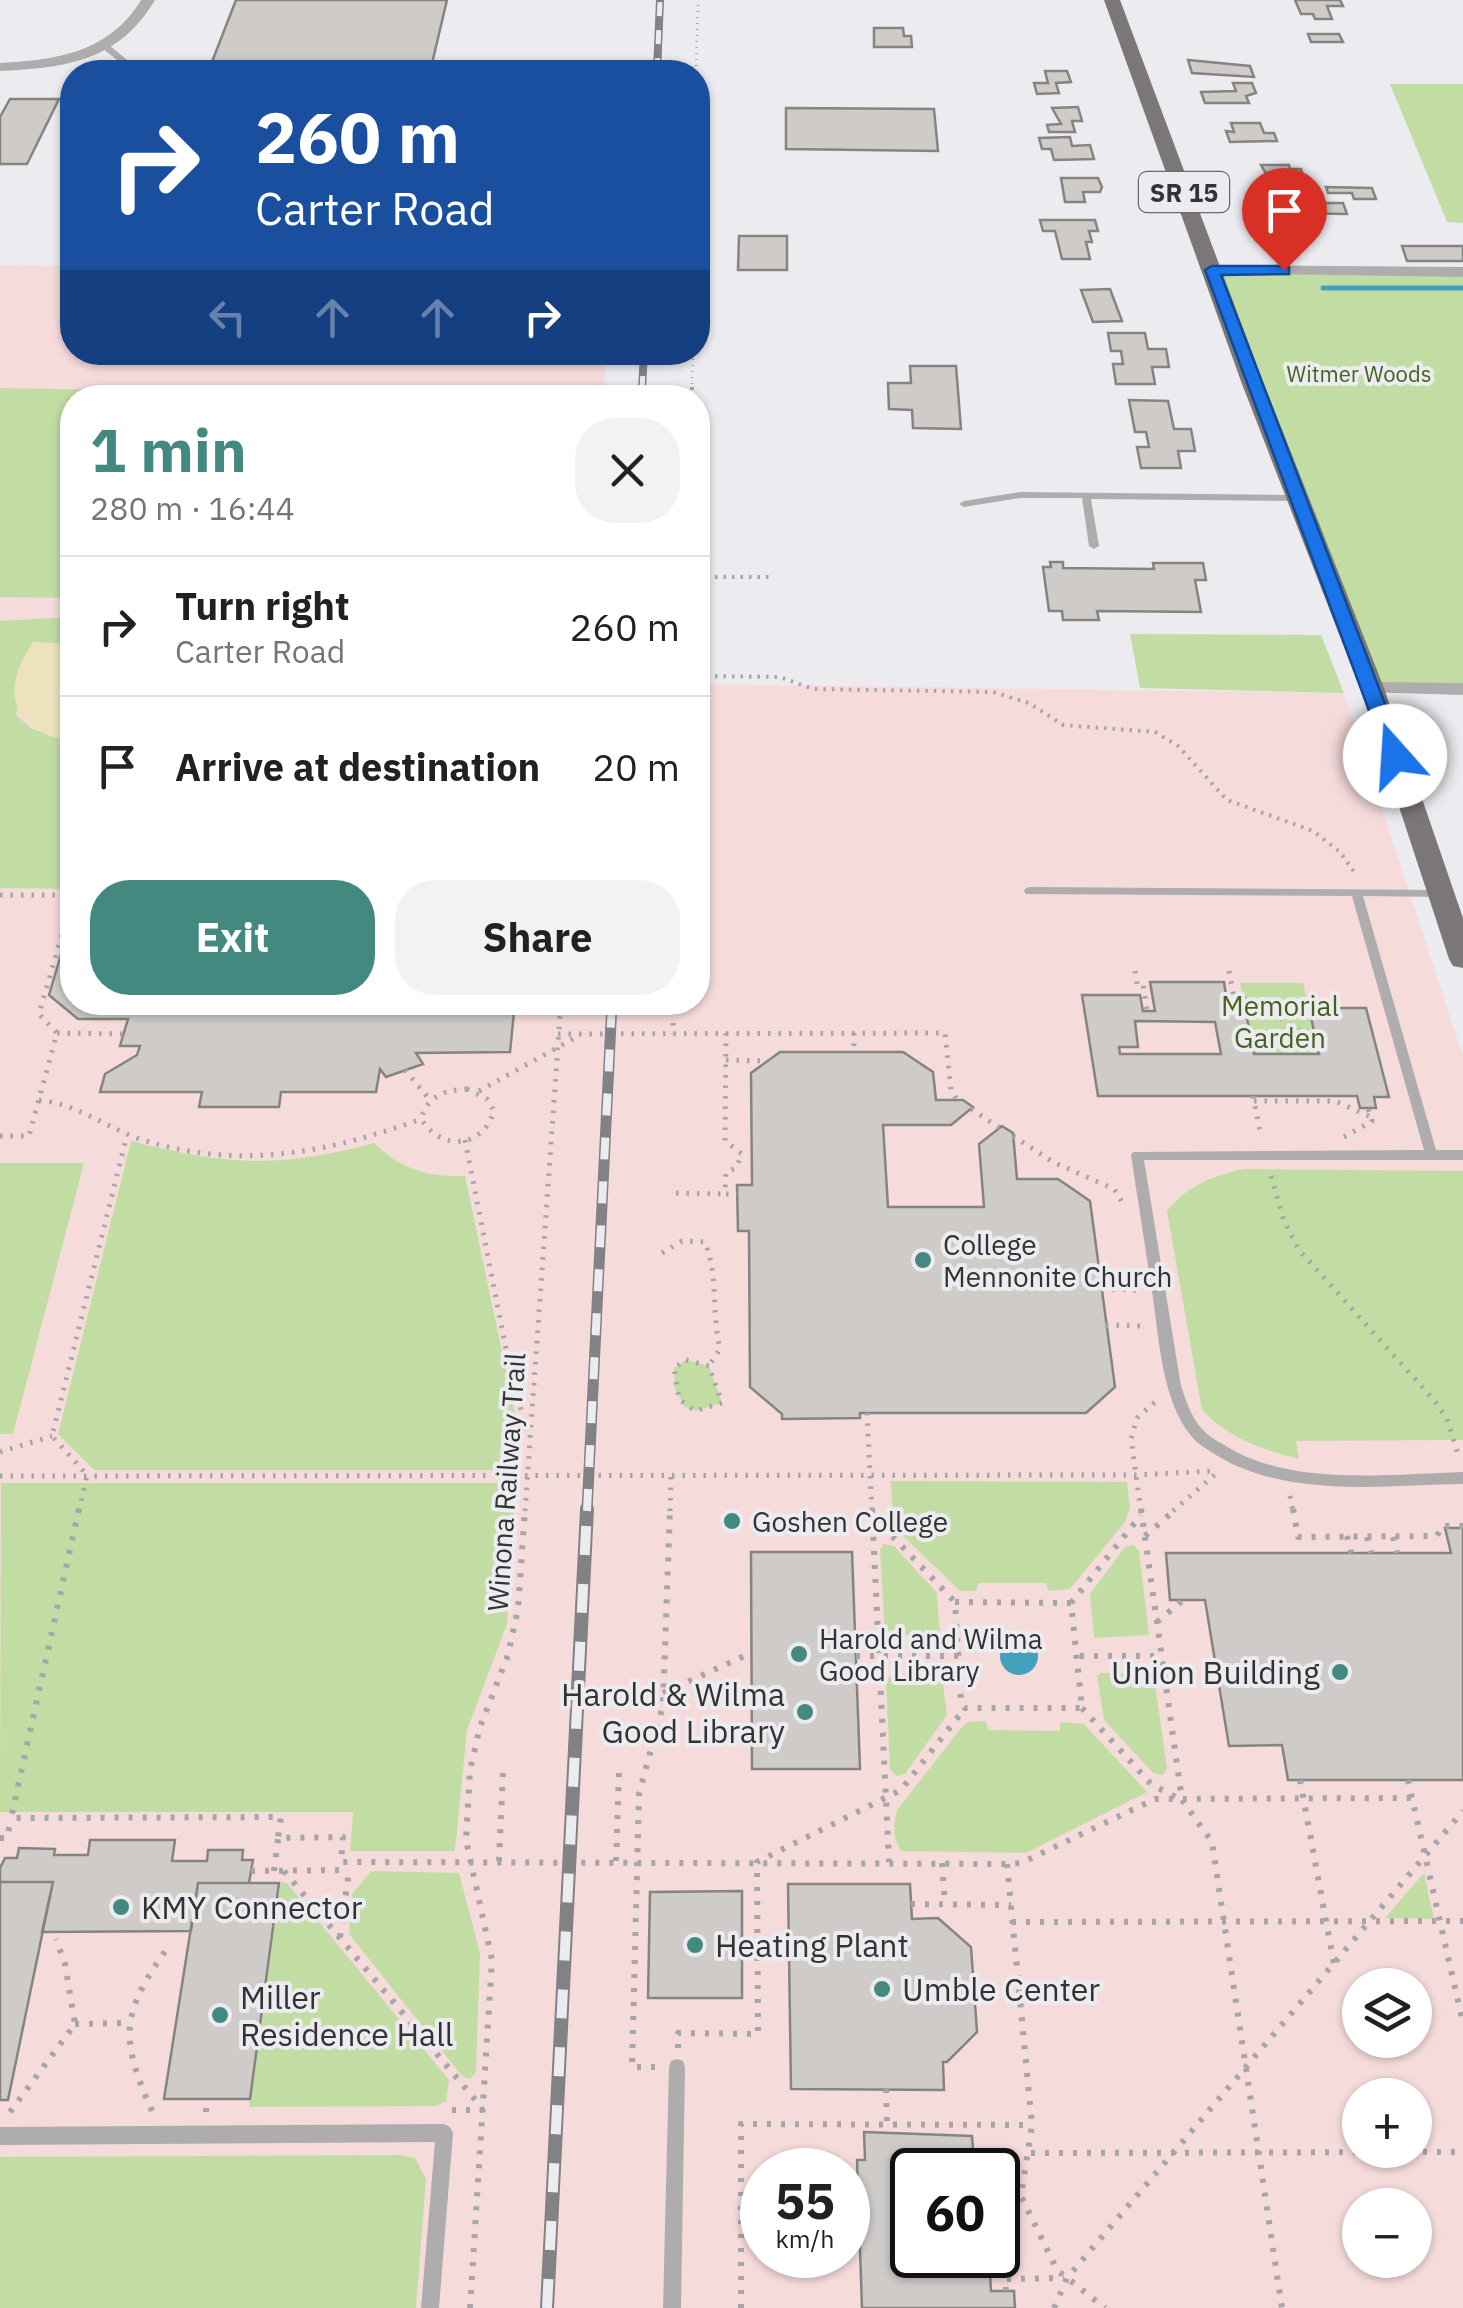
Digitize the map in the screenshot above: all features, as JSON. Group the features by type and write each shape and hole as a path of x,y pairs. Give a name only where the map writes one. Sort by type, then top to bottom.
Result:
{"main road":[{"name":"SR 15","path":"1112,0 1372,688 1463,959"}],"street":[{"path":"63,60 106,46 138,22 148,0"},
{"path":"1,69 60,61"},
{"path":"1212,270 1463,272"},
{"path":"1372,688 1463,689"}],"lane":[{"path":"106,46 122,60"},
{"path":"964,504 1020,495 1297,498"},
{"path":"1086,496 1094,546"},
{"path":"1030,891 1442,893"},
{"path":"1361,892 1431,1154"},
{"path":"1463,1155 1136,1155 1174,1386 1183,1413 1202,1439 1237,1458 1274,1471 1311,1477 1463,1476"},
{"path":"672,2308 677,2066"},
{"path":"0,2136 444,2133 430,2308"}],"path":[{"path":"696,60 698,0"},
{"path":"710,577 768,577"},
{"path":"710,676 780,677 813,688 993,692 1029,703 1063,725 1155,732 1178,746 1227,800 1328,840 1361,892"},
{"path":"0,895 60,896"},
{"path":"60,942 39,1014 58,1033 124,1034"},
{"path":"1135,971 1138,984 1143,984 1148,1011"},
{"path":"1229,971 1234,999 1260,1003 1302,1032 1314,1034"},
{"name":"Winona Railway Trail","path":"470,2308 492,1960 466,1840 470,1770 480,1727 515,1631 560,1015"},
{"path":"673,1015 673,1034"},
{"path":"0,1136 29,1136 58,1033"},
{"path":"726,1033 724,1141 742,1154 736,1168 726,1172 726,1194"},
{"path":"854,1033 854,1052"},
{"path":"558,1034 946,1033 951,1090 957,1100"},
{"path":"478,1092 581,1034"},
{"path":"726,1060 768,1061"},
{"path":"404,1070 430,1100"},
{"path":"456,1089 478,1092 492,1105 492,1122 477,1136 466,1140 441,1139 424,1128 421,1119 430,1100 456,1089"},
{"path":"1371,1117 1335,1102 1254,1099 1284,1221 1298,1250 1433,1398 1447,1419 1463,1476"},
{"path":"40,1100 65,1101 127,1134 210,1156 268,1160 341,1147 421,1119"},
{"path":"1338,1142 1350,1131 1372,1122 1368,1108"},
{"path":"971,1109 1000,1128"},
{"path":"52,1436 127,1134"},
{"path":"1013,1136 1054,1162 1114,1189 1125,1212"},
{"path":"466,1140 506,1354 530,1445"},
{"path":"676,1193 737,1194"},
{"path":"662,1254 673,1244 705,1242 712,1255 716,1280 712,1320 720,1348 709,1366"},
{"path":"1134,1270 1144,1342"},
{"path":"1102,1289 1136,1290"},
{"path":"1106,1325 1142,1326"},
{"path":"686,1360 709,1366 722,1403 695,1411 679,1399 674,1368 686,1360"},
{"path":"1151,1392 1161,1412"},
{"path":"1155,1402 1132,1428 1136,1475 1182,1800 1212,1842 1282,2308"},
{"path":"867,1413 890,1862"},
{"path":"0,1452 52,1436"},
{"path":"52,1436 88,1476"},
{"path":"1212,1462 1231,1473"},
{"path":"0,1476 1136,1475 1204,1474 1222,1468"},
{"path":"1145,1536 1222,1468"},
{"path":"0,1838 7,1838 88,1476"},
{"path":"670,1476 663,1692 658,1732 639,1794 632,2066 677,2066 678,2033 758,2034 757,1862"},
{"path":"1278,1488 1289,1490 1298,1537 1438,1536 1442,1526 1463,1526"},
{"path":"757,1862 901,1790 965,1708 955,1602 871,1514"},
{"path":"1082,1708 1072,1603 1142,1514"},
{"path":"1347,1536 1351,1553"},
{"path":"1367,1536 1371,1553"},
{"path":"1392,1536 1397,1553"},
{"path":"1158,1622 1183,1600"},
{"path":"955,1602 1072,1603"},
{"path":"663,1692 751,1653"},
{"path":"856,1656 958,1656"},
{"path":"1079,1656 1162,1656"},
{"path":"965,1708 1082,1708 1152,1785 1182,1800"},
{"path":"616,1861 619,1772"},
{"path":"499,1862 503,1773"},
{"path":"1300,1780 1334,1966"},
{"path":"1408,1780 1463,2024"},
{"path":"251,1871 640,1860 1021,1864 1155,1799 1412,1798"},
{"path":"1055,2307 1067,2278 1463,1811"},
{"path":"11,1818 280,1817 274,1871"},
{"path":"278,1838 343,1837 341,1862 350,1866"},
{"path":"942,1863 945,1904"},
{"path":"1007,1864 1032,2125 1021,2196 1058,2270 1105,2308"},
{"path":"340,1937 350,1866"},
{"path":"284,1870 484,2110"},
{"path":"910,1904 1010,1906"},
{"path":"1012,1922 1463,1921"},
{"path":"10,2112 75,2024 65,1964 56,1939"},
{"path":"152,2112 125,2042 124,2023 147,1976 169,1946"},
{"path":"75,2024 124,2023"},
{"path":"886,2089 887,2124"},
{"path":"206,2112 207,2098"},
{"path":"741,2308 741,2124 1032,2125"},
{"path":"943,2124 944,2136"},
{"path":"1030,2153 1463,2152"},
{"path":"1006,2292 1004,2279 1067,2278"}],"shaded area":[{"name":"Goshen College","path":"0,265 60,266 60,365 606,365 604,385 60,385 60,1015 710,1015 710,684 1344,693 1463,1056 1463,2308 0,2308"}],"green space":[{"path":"1390,84 1463,84 1463,223 1447,222"},
{"name":"Witmer Woods","path":"1212,270 1463,272 1463,689 1372,688"},
{"path":"0,388 60,389 60,598 0,597"},
{"path":"60,618 60,644 33,643 16,715 32,729 60,737 60,889 0,888 0,621"},
{"path":"1130,634 1321,635 1344,693 1140,688"},
{"name":"Memorial Garden","path":"1240,983 1303,983 1319,1054 1254,1054"},
{"path":"131,1141 196,1155 252,1161 309,1157 374,1143 416,1170 465,1176 521,1442 518,1470 94,1470 58,1434"},
{"path":"0,1163 84,1163 13,1434 0,1434"},
{"path":"1244,1169 1463,1171 1463,1440 1296,1441 1299,1459 1247,1442 1202,1410 1167,1211 1202,1183"},
{"path":"686,1360 709,1366 722,1403 695,1411 684,1406 675,1389 674,1368"},
{"path":"891,1481 1127,1482 1130,1508 1125,1522 1070,1589 1048,1591 1046,1583 979,1583 976,1591 960,1591 893,1526"},
{"path":"1,1483 517,1483 507,1624 467,1730 455,1851 350,1851 353,1812 0,1812"},
{"path":"884,1544 894,1546 937,1593 940,1637 885,1634 880,1550"},
{"path":"1133,1545 1139,1551 1149,1635 1094,1638 1090,1594 1125,1547"},
{"path":"1148,1673 1154,1677 1167,1768 1163,1775 1153,1773 1104,1720 1097,1676"},
{"path":"893,1674 942,1675 947,1715 905,1774 896,1776 890,1769 886,1681"},
{"path":"985,1721 989,1730 1060,1731 1060,1722 1084,1724 1147,1792 1026,1853 902,1851 894,1831 898,1809 962,1727 968,1722"},
{"path":"371,1871 459,1873 480,1953 476,2072 470,2079 462,2076 349,1934 352,1894"},
{"path":"1424,1873 1434,1919 1385,1918"},
{"path":"281,1882 287,1883 449,2080 446,2101 436,2106 249,2107"},
{"path":"0,2157 415,2158 426,2179 416,2308 0,2308"}],"sand":[{"path":"33,642 60,643 60,686 56,696 60,700 60,738 35,728 17,706 16,676"}],"water":[{"path":"1019,1637 1032,1643 1038,1656 1032,1669 1019,1675 1006,1669 1000,1656 1006,1643"}],"building":[{"path":"236,0 447,0 433,60 213,60"},
{"path":"1295,0 1340,0 1343,6 1327,6 1332,19 1315,19 1313,14 1301,14"},
{"path":"874,28 903,28 904,36 911,36 912,47 874,47"},
{"path":"1308,34 1339,34 1343,42 1311,42"},
{"path":"1188,60 1250,66 1254,77 1192,73"},
{"path":"1045,71 1067,71 1071,82 1056,83 1059,93 1037,94 1034,83 1048,83"},
{"path":"1233,83 1252,83 1256,93 1246,96 1249,103 1205,103 1201,92 1236,91"},
{"path":"10,99 59,99 27,164 0,164 0,117"},
{"path":"1078,107 1082,121 1072,121 1075,132 1049,132 1047,125 1061,124 1052,108"},
{"path":"786,108 934,109 938,151 786,149"},
{"path":"1231,123 1260,123 1264,133 1274,133 1277,141 1230,142 1226,131 1234,132"},
{"path":"1070,137 1072,146 1090,145 1094,159 1054,160 1051,149 1042,149 1039,138"},
{"path":"1261,165 1289,165 1290,169 1301,169 1303,176 1268,177"},
{"path":"1061,178 1098,178 1102,187 1100,192 1083,192 1085,202 1065,202"},
{"path":"1326,187 1372,188 1376,199 1328,193"},
{"path":"1272,190 1308,190 1312,203 1343,203 1347,214 1282,213 1279,203 1269,203 1266,194 1273,194"},
{"path":"1040,220 1095,220 1098,231 1089,231 1092,242 1086,242 1090,259 1062,259 1055,231 1043,231"},
{"path":"739,236 787,236 787,270 738,270"},
{"path":"1402,246 1463,246 1463,261 1407,261"},
{"path":"1110,289 1122,321 1093,322 1081,290"},
{"path":"1108,333 1145,333 1148,349 1166,349 1169,367 1152,367 1155,384 1116,384 1113,364 1123,364 1121,351 1111,351"},
{"path":"910,366 956,366 961,429 913,428 912,410 889,409 888,383 911,383"},
{"path":"1129,400 1168,401 1174,429 1191,429 1195,451 1178,451 1181,468 1141,468 1137,447 1149,447 1146,432 1135,432"},
{"path":"1050,562 1063,562 1063,568 1154,569 1153,563 1203,563 1206,580 1195,580 1201,612 1097,611 1099,620 1063,620 1062,611 1049,611 1043,567 1051,567"},
{"path":"60,958 60,1004 49,995"},
{"path":"1150,982 1224,982 1227,1002 1244,1002 1254,1054 1319,1054 1309,1008 1366,1008 1389,1097 1374,1097 1376,1108 1360,1108 1357,1096 1098,1096 1082,995 1140,995 1143,1011 1155,1011","holes":["1135,1021 1215,1022 1221,1054 1120,1054 1119,1047 1138,1047"]},
{"path":"73,1015 514,1015 510,1052 416,1053 423,1064 386,1077 380,1069 376,1092 281,1092 279,1107 199,1107 202,1092 100,1092 105,1074 137,1055 140,1046 120,1046 128,1019 78,1019"},
{"name":"College Mennonite Church","path":"780,1052 903,1052 933,1072 936,1100 963,1100 973,1107 951,1125 883,1125 888,1207 984,1207 979,1144 1002,1126 1013,1133 1017,1179 1058,1179 1090,1201 1115,1387 1086,1413 860,1413 860,1418 782,1419 782,1414 750,1387 749,1231 738,1231 737,1185 752,1185 751,1073"},
{"name":"Union Building","path":"1445,1528 1463,1528 1463,1780 1288,1780 1282,1745 1229,1746 1205,1600 1170,1600 1166,1553 1451,1553"},
{"name":"Harold & Wilma Good Library","path":"751,1552 852,1552 860,1769 752,1769"},
{"name":"KMY Connector","path":"90,1840 175,1840 172,1861 207,1861 208,1850 243,1850 242,1860 253,1860 249,1883 198,1883 191,1931 42,1932 53,1882 0,1882 5,1858 17,1858 19,1848 55,1849 54,1855 88,1855"},
{"path":"0,1882 53,1882 8,2100 0,2100"},
{"name":"Miller Residence Hall","path":"198,1883 279,1883 250,2099 164,2099"},
{"name":"Umble Center","path":"788,1884 910,1884 912,1919 938,1918 971,1947 977,2032 943,2062 944,2090 791,2089"},
{"name":"Heating Plant","path":"742,1891 742,1998 648,1998 650,1892"},
{"path":"864,2132 972,2136 973,2148 890,2148 890,2278 990,2278 991,2291 1014,2291 1015,2308 862,2308 861,2278 870,2278 870,2148 865,2148"}],"waterway":[{"path":"1323,288 1463,288"}],"railway":[{"path":"658,60 660,0"},
{"path":"642,385 643,365"},
{"path":"587,1511 611,1015"},
{"path":"547,2308 587,1509"}],"place":[{"name":"College Mennonite Church","path":"923,1260"},
{"name":"Goshen College","path":"732,1521"},
{"name":"Harold and Wilma Good Library","path":"799,1654"},
{"name":"Union Building","path":"1340,1672"},
{"name":"Harold & Wilma Good Library","path":"805,1712"},
{"name":"KMY Connector","path":"121,1907"},
{"name":"Heating Plant","path":"695,1945"},
{"name":"Umble Center","path":"882,1989"},
{"name":"Miller Residence Hall","path":"220,2015"}],"route":[{"path":"1284,270 1212,270 1395,756"}]}
